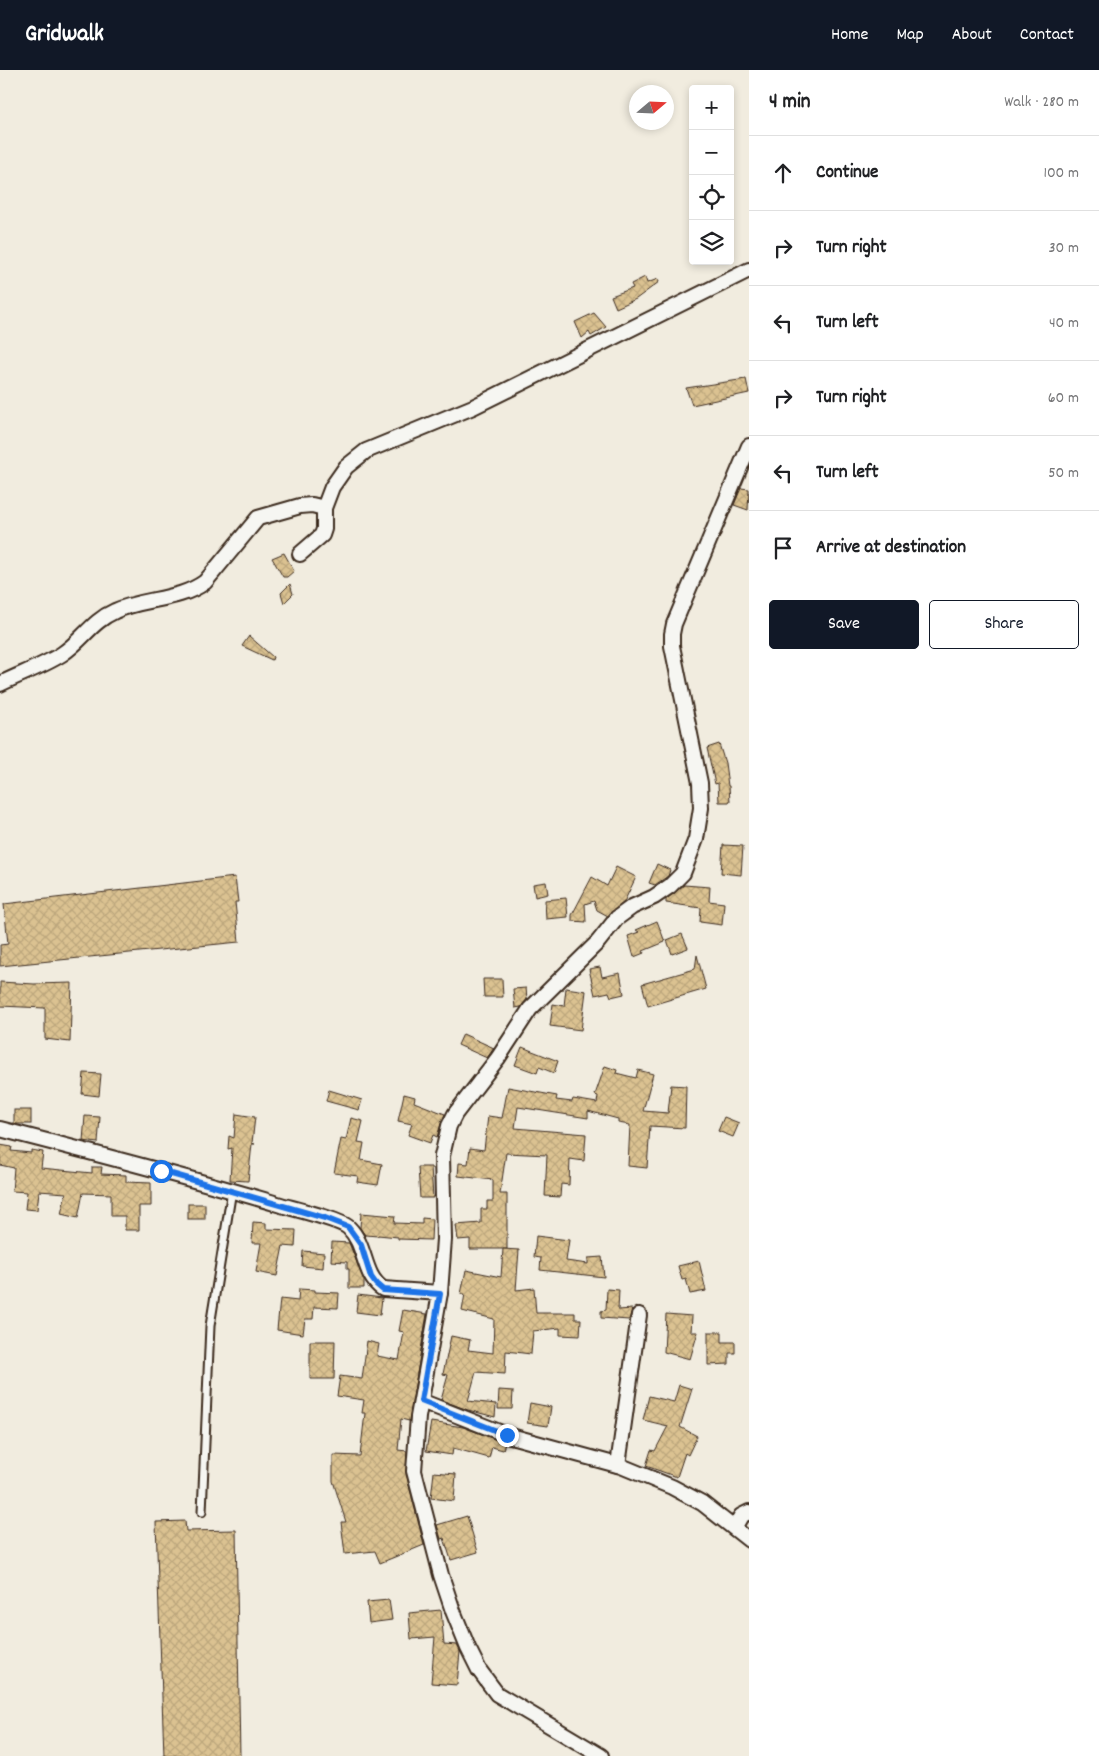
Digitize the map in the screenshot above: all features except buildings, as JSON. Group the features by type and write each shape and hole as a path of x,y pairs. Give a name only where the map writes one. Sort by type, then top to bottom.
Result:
{"street":[{"path":"300,554 322,536 324,508 332,487 346,467 366,451 473,407 749,270"},
{"path":"602,1756 497,1694 479,1670 464,1639 441,1575 416,1479 415,1461 421,1401 440,1294 444,1239 442,1156 449,1126 455,1114 498,1058 530,1009 598,942 617,918 632,907 654,897 683,873 696,838 701,808 700,783 672,646 672,634 674,624 749,446"},
{"path":"0,684 61,654 74,644 95,622 113,611 132,604 183,593 198,587 258,518 300,506 312,505 324,508"},
{"path":"0,1129 232,1190 325,1218 348,1227 361,1245 371,1277 383,1290 440,1294"},
{"path":"618,1465 639,1315"},
{"path":"421,1401 507,1435 618,1465 682,1491 702,1503 749,1540"},
{"path":"734,1528 741,1516 749,1512"}],"lane":[{"path":"202,1512 210,1326 232,1190"}],"route":[{"path":"161,1171 232,1190 325,1218 348,1227 361,1245 371,1277 383,1290 434,1292 440,1294 421,1401 507,1435"}]}
